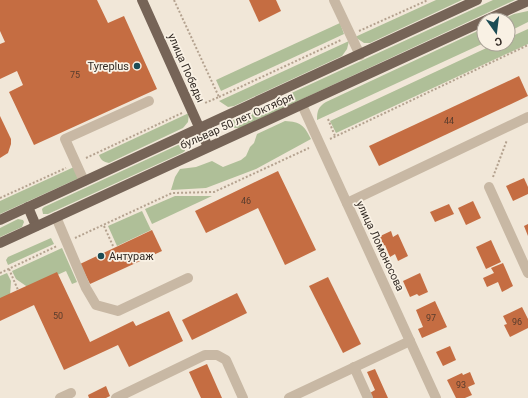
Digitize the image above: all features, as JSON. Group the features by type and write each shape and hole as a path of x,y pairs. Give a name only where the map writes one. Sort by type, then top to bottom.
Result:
{"main road":[{"name":"улица Победы","path":"142,0 208,147"},
{"name":"бульвар 50 лет Октября","path":"0,220 477,0"},
{"name":"бульвар 50 лет Октября","path":"503,12 528,1"},
{"name":"бульвар 50 лет Октября","path":"0,243 476,24"},
{"path":"28,207 36,226"}],"street":[{"path":"334,0 360,54"},
{"path":"84,181 65,139 149,101"},
{"name":"улица Ломоносова","path":"302,105 436,398"},
{"path":"348,203 528,117"},
{"path":"488,187 528,273"},
{"path":"56,217 86,288 96,305 118,311 188,278"},
{"path":"289,398 410,341"},
{"path":"116,398 205,355 217,355 226,360 243,398"},
{"path":"354,367 368,398"},
{"path":"60,398 71,392"}],"path":[{"path":"174,0 219,96"},
{"path":"205,103 428,0"},
{"path":"0,273 172,194 214,192 528,46"},
{"path":"0,198 184,111"},
{"path":"328,119 335,136"},
{"path":"488,187 512,125"},
{"path":"104,226 113,246"},
{"path":"9,269 18,290"}],"green space":[{"path":"436,0 462,0 370,43 364,43 355,37"},
{"path":"493,0 515,0 489,12 476,12 476,18 240,128 234,128 231,125 233,120"},
{"path":"528,11 528,22 516,28 516,14"},
{"path":"340,23 344,34 221,91 216,80"},
{"path":"528,29 528,44 516,50 516,34"},
{"path":"476,32 476,47 317,120 318,110 326,102"},
{"path":"349,41 347,49 342,56 234,106 228,107 219,101"},
{"path":"478,52 511,52 336,133 330,121"},
{"path":"189,113 188,122 183,128 109,163 101,159 99,155"},
{"path":"285,121 295,122 304,127 311,139 256,169 206,188 171,190 175,177 180,169 196,167 212,161 223,167 241,160 246,156 250,147 254,143 257,134"},
{"path":"178,145 184,146 185,151 48,214 43,214 42,209 44,207"},
{"path":"74,167 79,178 0,214 0,201"},
{"path":"175,196 212,196 152,224 145,209"},
{"path":"142,211 151,230 117,246 108,226"},
{"path":"18,219 23,220 24,222 22,227 0,237 0,228"},
{"path":"51,238 54,244 8,265 6,260 8,257"},
{"path":"62,248 77,282 72,284 66,271 29,288 16,279 12,271"},
{"path":"7,273 11,281 10,296 0,301 0,276"}],"building":[{"path":"0,0 97,0 108,23 124,16 157,89 34,145 9,92 23,85 17,71 0,79 0,44 5,42 0,31"},
{"path":"249,0 276,0 281,11 259,22"},
{"path":"519,76 528,96 379,166 369,146"},
{"path":"0,116 11,139 11,144 8,153 0,158"},
{"path":"278,171 316,250 285,265 258,208 206,233 195,211"},
{"path":"524,178 528,187 528,194 513,201 506,186"},
{"path":"473,201 481,218 466,225 458,208"},
{"path":"449,204 454,214 435,222 430,212"},
{"path":"528,224 528,236 524,226"},
{"path":"152,230 162,251 90,284 80,264"},
{"path":"391,231 393,237 398,234 408,256 398,261 395,254 390,257 385,245 380,247 376,238"},
{"path":"491,240 501,262 486,269 476,247"},
{"path":"503,263 513,286 502,292 498,282 487,287 483,278 494,273 491,268"},
{"path":"57,272 90,342 133,321 136,326 169,311 183,341 129,367 118,345 64,370 34,305 0,321 0,298"},
{"path":"420,273 428,292 419,296 417,294 410,297 403,281"},
{"path":"328,277 361,344 343,353 309,286"},
{"path":"237,293 247,313 192,340 182,320"},
{"path":"435,301 447,327 422,338 418,329 423,327 416,310"},
{"path":"522,307 528,319 528,328 510,337 504,325 507,324 503,316"},
{"path":"450,346 456,360 443,366 436,352"},
{"path":"207,364 222,398 201,398 189,372"},
{"path":"375,369 388,398 373,398 370,393 375,390 367,372"},
{"path":"470,372 475,384 468,387 472,395 465,398 456,398 447,380 462,373 463,375"},
{"path":"106,386 110,396 106,398 89,398 88,395"}],"place":[{"name":"Tyreplus","path":"137,66"},
{"name":"Антураж","path":"101,256"}]}
